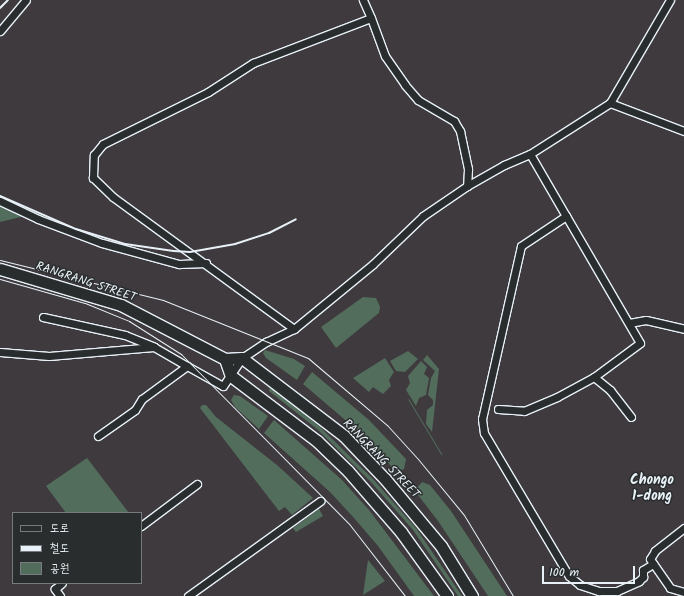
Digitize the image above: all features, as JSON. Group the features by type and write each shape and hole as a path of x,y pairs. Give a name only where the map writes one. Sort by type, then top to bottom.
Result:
{"main road":[{"name":"RANGRANG STREET","path":"0,269 120,305 225,359"},
{"name":"RANGRANG STREET","path":"242,358 338,432 380,473 423,522 472,596"},
{"path":"242,358 225,359 231,376 317,441 348,471 402,532 447,596"}],"street":[{"path":"0,31 26,0"},
{"path":"363,0 385,56 405,85 418,100 454,121 460,131 468,169 467,186"},
{"path":"42,317 125,335 154,347 223,386 242,358 266,342 294,329 373,264 422,216 467,186 504,165 530,154 610,102 670,0"},
{"path":"294,329 207,263 113,197 93,178 94,155 103,144 208,92 253,63 371,18"},
{"path":"610,102 684,131"},
{"path":"498,410 524,411 594,377 640,343 530,154"},
{"path":"0,201 38,219 102,243 179,264 207,263"},
{"path":"566,216 521,246 482,419 484,433 569,576 580,585 599,590 617,591 639,581 643,577 643,570 653,564"},
{"path":"629,323 646,320 684,330"},
{"path":"0,352 49,356 154,347"},
{"path":"98,436 135,410 142,399 187,366"},
{"path":"594,377 610,390 631,417"},
{"path":"142,525 197,484"},
{"path":"188,596 320,501"},
{"path":"684,528 655,551 650,559 670,588 684,592"},
{"path":"60,596 55,589 61,584"}],"green space":[{"path":"0,204 21,215 21,217 0,222"},
{"path":"363,297 376,298 380,307 379,313 336,348 321,327"},
{"path":"265,350 294,359 305,366 297,380 266,358 263,353"},
{"path":"408,351 418,359 405,372 396,371 390,361"},
{"path":"427,355 439,369 432,432 426,424 427,410 433,405 433,400 428,395 431,378 435,371 423,360"},
{"path":"385,358 394,372 389,380 391,386 383,394 373,387 369,392 353,378"},
{"path":"421,361 427,367 424,374 429,378 426,395 419,398 416,406 406,390 410,383 408,376"},
{"path":"312,372 369,420 406,459 404,469 398,471 393,468 357,430 303,384"},
{"path":"270,387 319,426 373,479 416,528 462,596 458,596 413,530 370,481 317,429 269,391"},
{"path":"234,395 240,396 268,416 259,429 235,407 231,400"},
{"path":"409,399 442,455 442,455"},
{"path":"202,405 206,405 216,417 277,465 313,498 292,515 285,507 279,511 200,408"},
{"path":"274,420 342,480 369,510 434,596 414,596 378,546 354,518 330,492 264,433"},
{"path":"87,458 128,512 65,512 46,486"},
{"path":"422,482 430,485 451,511 507,596 488,596 438,521 418,495 416,489"},
{"path":"319,509 323,516 296,532 293,528"},
{"path":"368,560 385,581 363,595"}],"tram line":[{"path":"0,260 163,300 308,358 387,425 418,459 464,515 513,596"},
{"path":"0,279 85,303 129,321 181,354 350,525 405,596"}],"railway":[{"path":"0,8 8,0"},
{"path":"0,196 76,229 125,244 174,251 190,252 235,244 269,233 296,219"}],"district":[{"name":"Chongo 1-dong","path":"652,488"}]}
